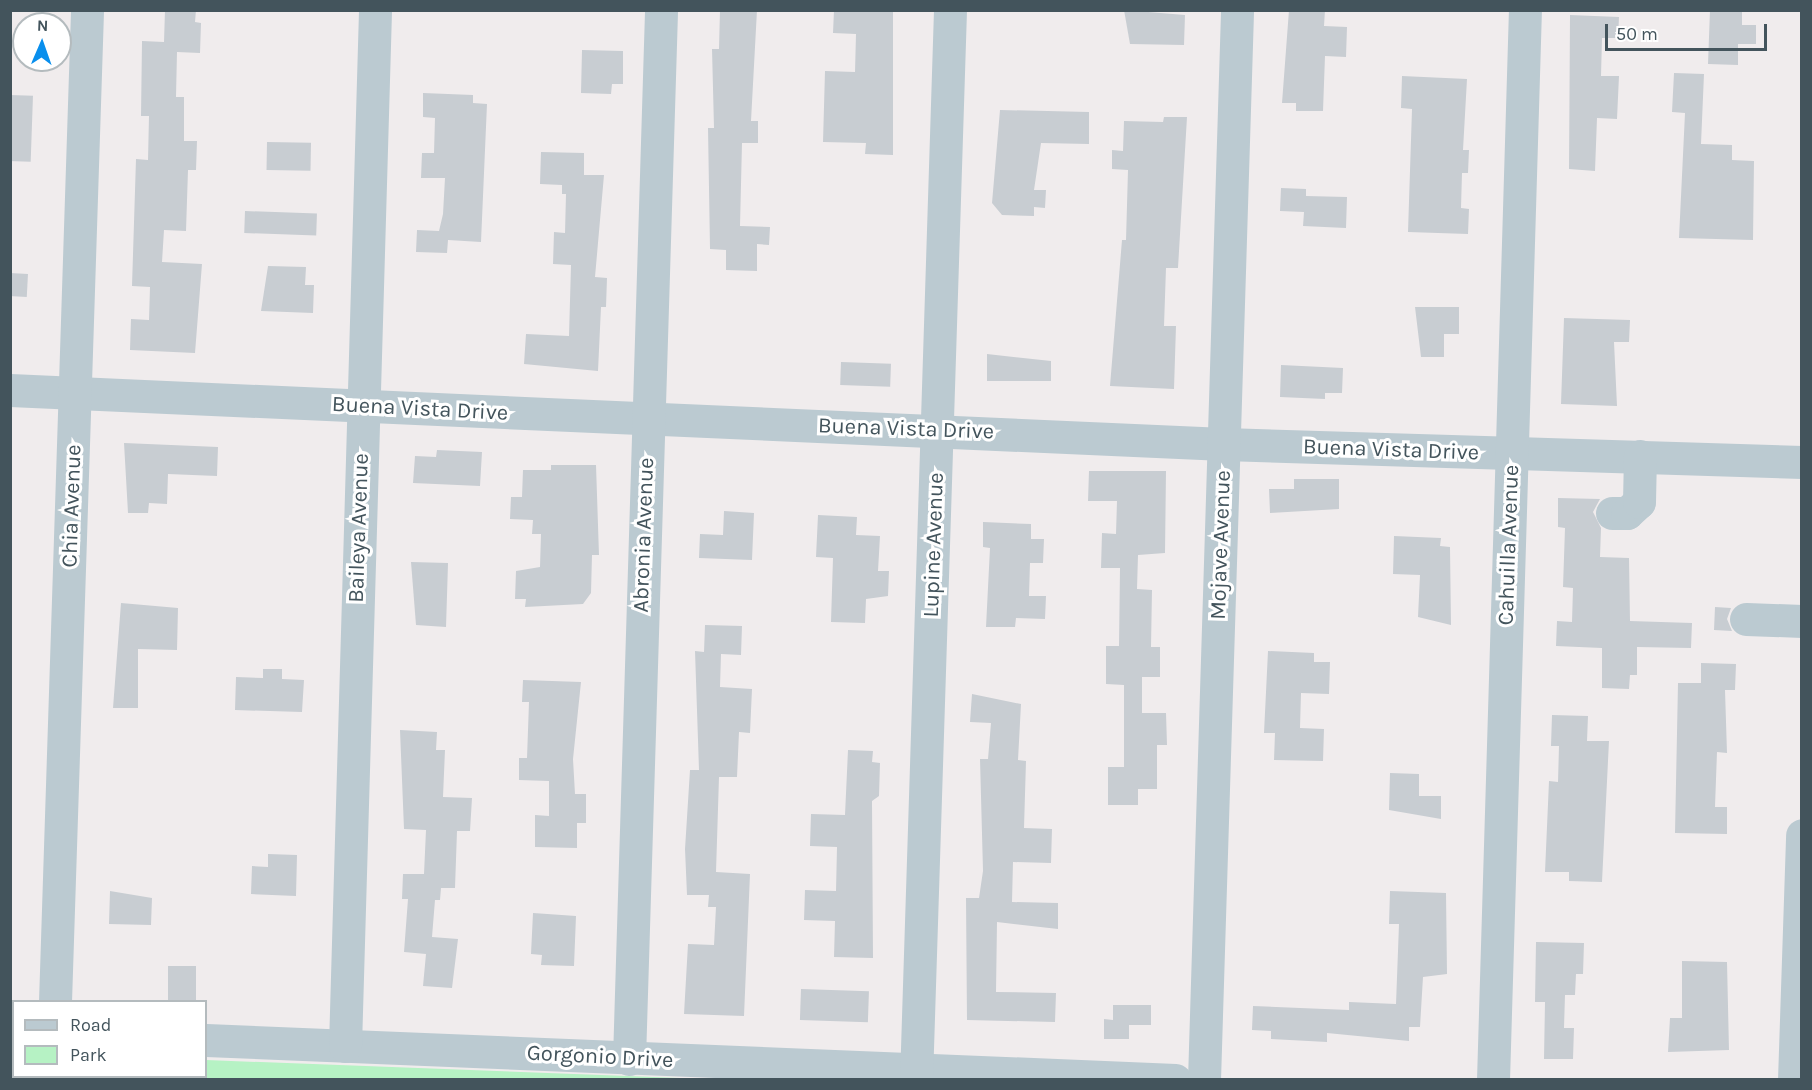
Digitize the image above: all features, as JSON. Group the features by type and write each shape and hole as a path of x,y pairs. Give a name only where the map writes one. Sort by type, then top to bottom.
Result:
{"street":[{"name":"Chia Avenue","path":"55,1000 87,10"},
{"name":"Baileya Avenue","path":"345,1046 375,10"},
{"name":"Abronia Avenue","path":"629,1059 661,10"},
{"name":"Lupine Avenue","path":"916,1075 950,10"},
{"name":"Mojave Avenue","path":"1204,1080 1237,10"},
{"name":"Cahuilla Avenue","path":"1493,1080 1526,10"},
{"name":"Buena Vista Drive","path":"10,390 648,420 938,429 1224,444 1802,462"},
{"path":"1612,513 1627,513 1639,502 1640,456"},
{"path":"1746,619 1802,621"},
{"path":"1794,1080 1802,835"},
{"name":"Gorgonio Drive","path":"207,1040 629,1059 916,1075 1175,1080"}],"green space":[{"path":"11,1053 12,1078 207,1078 207,1060 706,1079 11,1080"}],"building":[{"path":"165,10 196,10 195,22 201,23 200,53 177,52 176,97 184,97 184,141 197,141 196,170 188,170 186,231 164,230 162,262 202,264 195,353 130,350 131,319 149,320 150,287 132,286 136,159 148,160 149,116 141,116 142,41 164,42"},
{"path":"720,10 757,10 751,121 758,121 758,143 742,143 740,226 770,227 769,245 757,244 757,271 726,270 726,250 710,249 708,128 714,128 712,49 719,49"},
{"path":"834,10 893,10 893,155 865,154 866,143 823,142 825,71 855,72 856,34 833,33"},
{"path":"1124,10 1185,15 1184,45 1130,44"},
{"path":"1289,10 1325,10 1324,26 1347,27 1346,57 1325,56 1323,111 1296,111 1296,103 1282,103"},
{"path":"1710,10 1742,10 1742,25 1756,25 1756,44 1738,44 1738,65 1708,64"},
{"path":"1570,15 1619,17 1618,38 1602,38 1601,76 1619,76 1617,119 1597,118 1595,171 1569,169"},
{"path":"582,50 623,51 623,84 612,84 611,94 581,93"},
{"path":"1674,73 1704,74 1701,144 1732,145 1732,160 1754,161 1753,240 1679,238 1685,113 1672,112"},
{"path":"1402,76 1467,79 1463,150 1469,150 1468,173 1462,173 1461,208 1469,209 1468,234 1408,232 1412,109 1401,108"},
{"path":"423,93 473,95 473,103 487,104 481,242 448,240 447,253 416,252 417,230 439,231 443,214 445,178 421,178 422,153 434,153 435,118 423,117"},
{"path":"10,95 33,96 31,162 10,161"},
{"path":"1000,110 1089,112 1089,144 1041,143 1034,190 1046,190 1045,208 1034,207 1034,216 1002,215 992,203"},
{"path":"1164,117 1187,117 1178,268 1166,268 1164,326 1176,326 1174,389 1110,386 1122,240 1126,240 1128,170 1112,169 1112,150 1123,151 1124,121 1163,122"},
{"path":"267,142 311,143 311,171 267,170"},
{"path":"541,152 584,153 584,175 604,175 595,277 607,278 606,307 601,307 598,371 524,364 526,334 569,336 571,265 553,264 554,232 565,233 566,194 562,194 562,185 540,184"},
{"path":"1281,188 1306,189 1306,196 1347,197 1346,228 1303,226 1304,212 1280,211"},
{"path":"245,211 317,214 316,235 244,233"},
{"path":"268,266 306,267 305,285 314,285 313,313 261,311"},
{"path":"10,273 28,274 27,297 10,296"},
{"path":"1415,307 1459,307 1459,334 1444,334 1444,357 1421,357"},
{"path":"1564,318 1630,320 1629,342 1614,342 1617,406 1561,404"},
{"path":"987,354 1051,361 1051,381 987,381"},
{"path":"841,362 891,364 890,387 840,385"},
{"path":"1281,365 1343,368 1342,393 1325,393 1325,399 1280,397"},
{"path":"124,443 218,447 217,476 168,474 167,504 149,503 148,513 128,513"},
{"path":"437,450 482,452 480,486 413,483 415,456 436,457"},
{"path":"551,465 596,465 599,555 592,555 591,593 583,604 525,607 526,599 515,599 516,571 540,567 541,534 532,534 533,520 510,519 511,497 522,497 523,470 551,470"},
{"path":"1089,471 1166,471 1165,553 1138,555 1137,589 1152,590 1151,647 1160,647 1160,677 1142,677 1142,713 1166,713 1167,745 1157,745 1157,789 1138,789 1138,805 1108,805 1108,767 1124,767 1124,685 1106,684 1106,646 1119,646 1120,568 1101,568 1102,533 1116,534 1117,501 1088,501"},
{"path":"1294,479 1339,479 1339,509 1270,513 1269,489 1294,489"},
{"path":"1558,498 1600,499 1593,512 1601,528 1600,557 1629,558 1630,621 1692,623 1691,648 1637,647 1637,675 1630,675 1629,689 1602,688 1602,648 1556,646 1557,621 1572,622 1573,588 1563,587 1565,528 1558,527"},
{"path":"724,511 754,513 752,560 699,558 700,534 723,535"},
{"path":"818,515 857,517 856,535 880,536 878,571 889,571 888,596 866,599 865,623 831,622 833,558 816,557"},
{"path":"983,522 1031,524 1031,539 1044,539 1043,563 1030,563 1029,596 1046,596 1045,619 1016,618 1015,627 986,627 990,548 983,547"},
{"path":"1394,536 1441,538 1440,546 1450,547 1451,625 1418,617 1420,575 1393,574"},
{"path":"411,562 448,563 446,627 416,625"},
{"path":"121,603 178,608 177,650 138,649 138,708 113,708"},
{"path":"1715,607 1731,608 1727,619 1732,631 1714,630"},
{"path":"705,625 742,626 741,655 721,654 720,687 752,689 750,733 739,732 737,777 719,777 716,872 750,874 744,1016 684,1014 688,944 714,945 716,907 708,907 709,895 687,895 685,849 690,770 699,770 695,651 704,652"},
{"path":"1268,651 1314,653 1314,662 1330,662 1329,694 1301,693 1300,728 1324,729 1323,761 1274,760 1275,733 1264,733"},
{"path":"1701,663 1736,664 1735,690 1725,690 1727,753 1717,752 1715,807 1727,807 1727,834 1675,833 1678,683 1701,683"},
{"path":"263,669 282,669 282,679 304,680 302,712 235,710 236,677 263,678"},
{"path":"523,680 581,682 573,759 575,794 586,794 586,823 577,823 577,848 535,847 535,815 549,816 549,781 519,780 519,758 527,758 529,702 522,702"},
{"path":"972,694 1021,704 1018,760 1026,761 1024,828 1052,829 1051,863 1013,862 1012,902 1058,903 1058,929 997,922 996,992 1056,993 1055,1022 967,1020 966,898 979,898 983,871 980,759 988,759 991,723 970,722"},
{"path":"1552,715 1588,716 1587,741 1609,741 1602,882 1569,881 1569,872 1545,872 1549,781 1558,782 1559,746 1551,746"},
{"path":"400,730 437,732 436,750 445,750 443,797 472,798 470,831 457,831 455,888 441,888 440,900 435,900 432,937 458,939 452,988 423,986 426,954 404,952 408,899 402,899 403,874 424,874 426,830 404,829"},
{"path":"848,750 873,751 872,762 880,763 879,796 872,801 873,958 834,957 835,921 804,920 805,890 836,891 837,847 810,846 811,814 845,815"},
{"path":"1390,773 1419,774 1419,796 1441,796 1441,819 1389,810"},
{"path":"268,854 297,855 296,896 251,894 252,866 268,867"},
{"path":"110,891 152,898 151,925 109,924"},
{"path":"1390,891 1446,893 1447,974 1423,977 1420,1027 1409,1027 1409,1041 1327,1033 1327,1042 1271,1039 1271,1031 1252,1030 1253,1006 1349,1010 1349,1002 1396,1004 1399,924 1389,924"},
{"path":"533,913 576,916 574,966 541,965 542,955 531,954"},
{"path":"1536,942 1584,943 1583,974 1576,974 1575,995 1565,995 1564,1028 1574,1028 1573,1059 1544,1059 1545,1002 1535,1002"},
{"path":"1682,961 1727,962 1729,1050 1668,1052 1670,1018 1682,1018"},
{"path":"168,966 196,966 196,1000 168,1000"},
{"path":"801,989 869,991 868,1022 800,1020"},
{"path":"1113,1005 1151,1005 1151,1025 1129,1025 1129,1039 1104,1039 1104,1019 1113,1020"}]}
